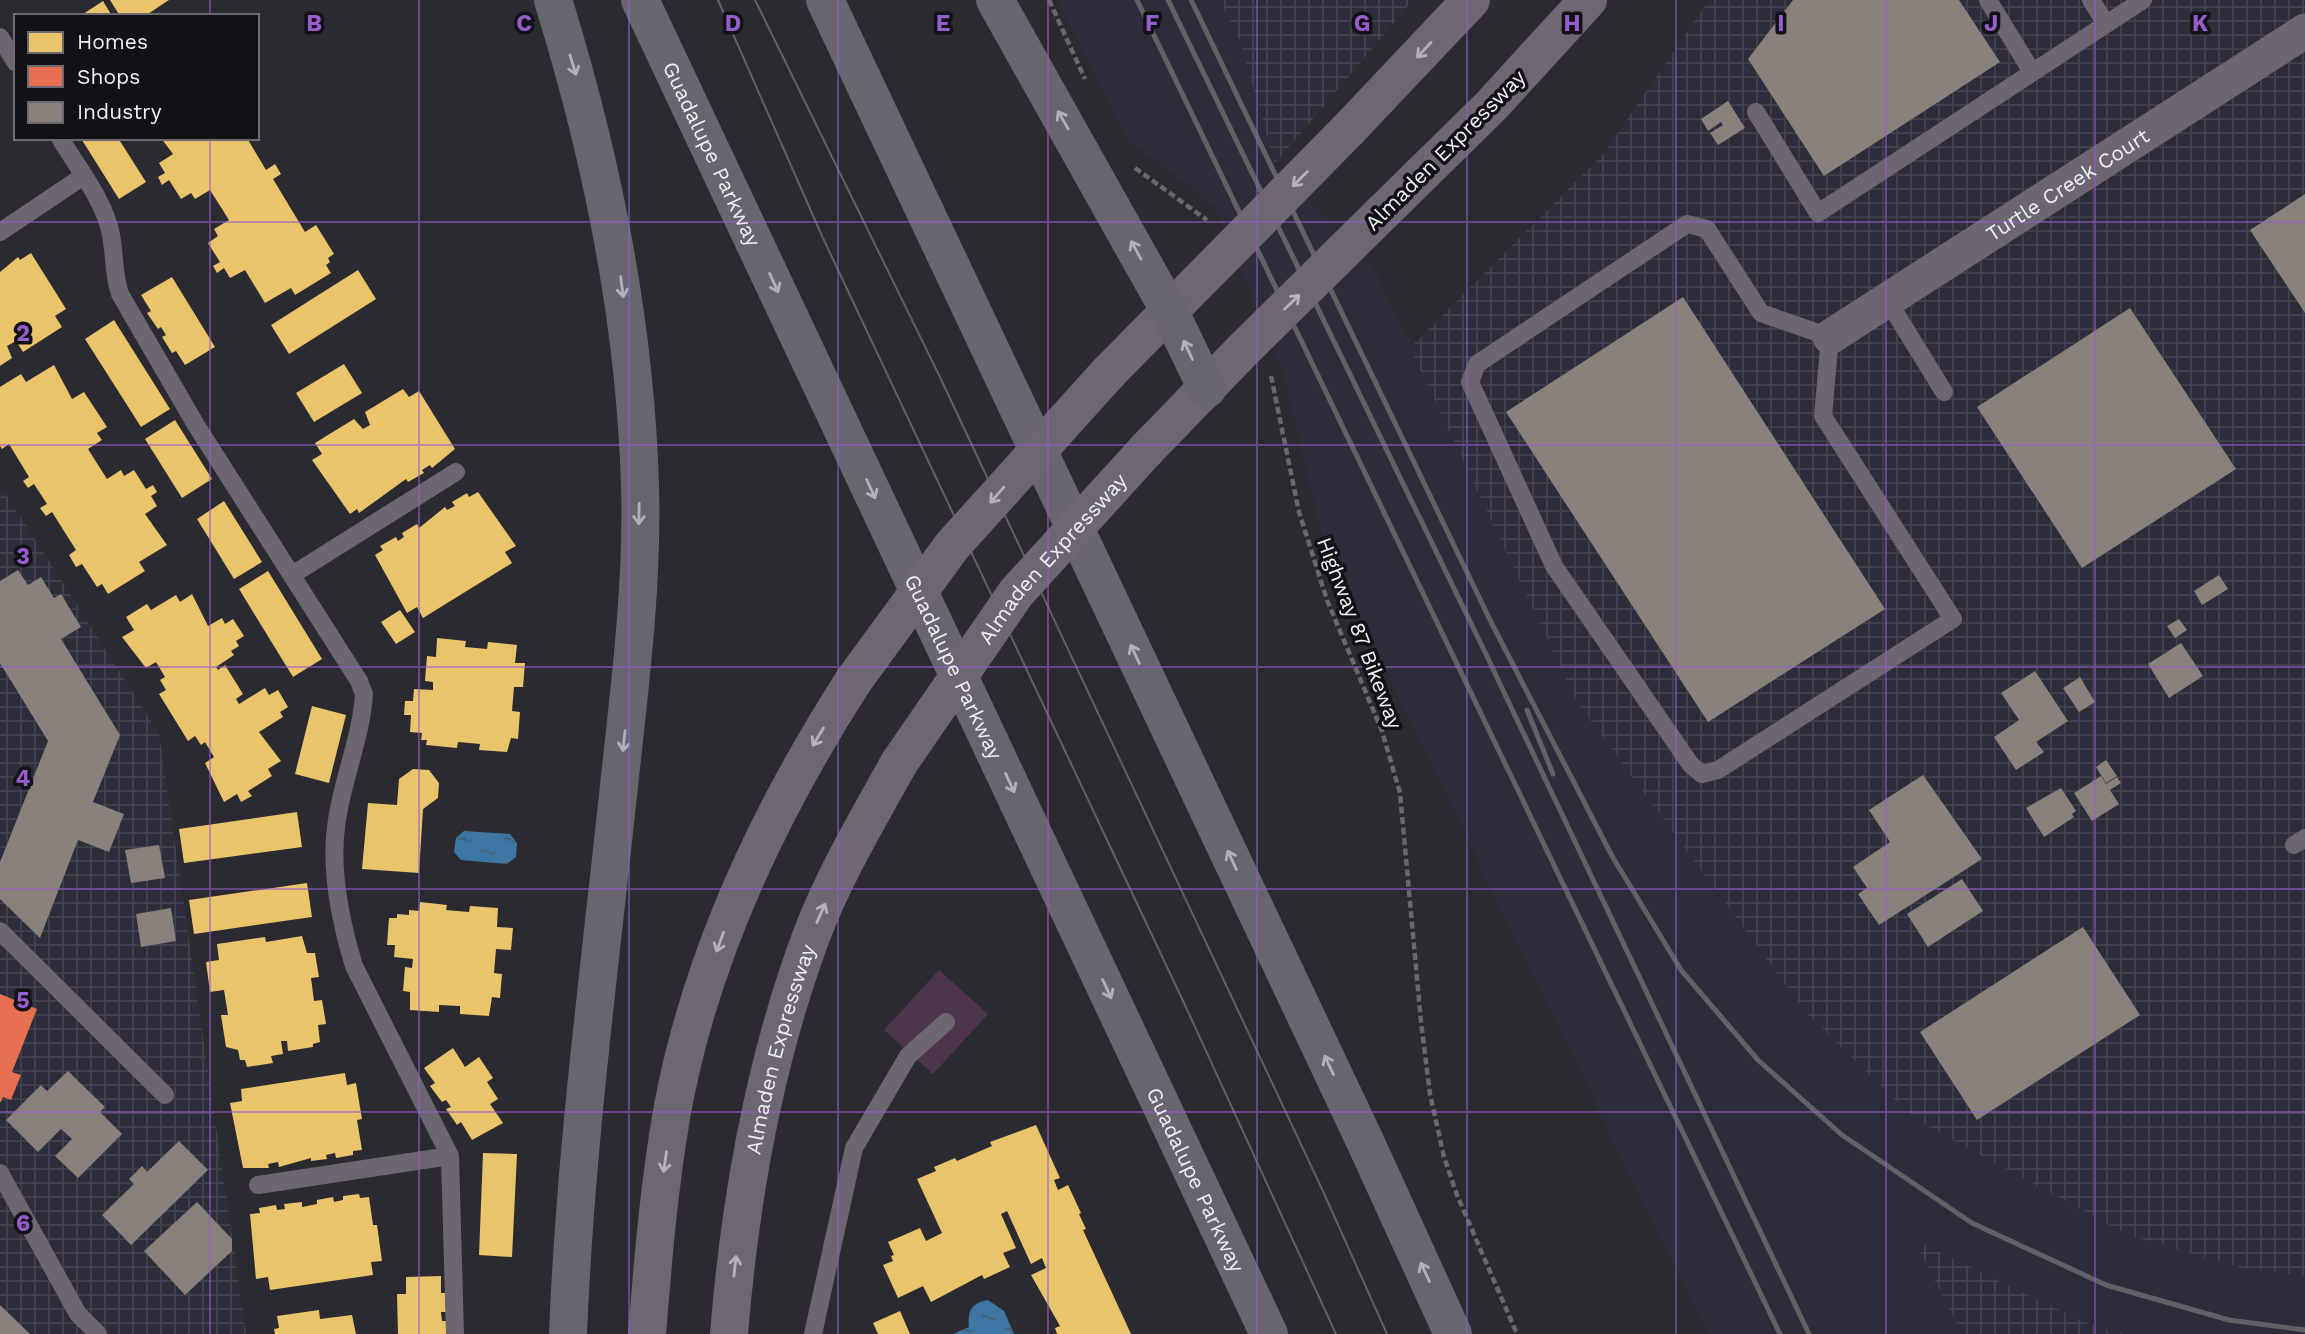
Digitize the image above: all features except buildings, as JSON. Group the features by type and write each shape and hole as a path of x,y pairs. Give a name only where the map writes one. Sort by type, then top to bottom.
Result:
{"highway":[{"path":"553,0 583,97 607,201 622,288 633,382 640,486 631,666 583,1118 568,1334"},
{"name":"Guadalupe Parkway","path":"640,0 1269,1334"},
{"path":"825,0 1353,1114 1453,1334"},
{"path":"995,0 1169,310 1207,389"}],"main road":[{"path":"647,1334 655,1230 673,1111 704,987 744,878 783,799 854,680 952,546 1109,372 1348,130 1471,0"},
{"name":"Almaden Expressway","path":"729,1334 748,1175 785,1014 813,932 847,856 899,763 1016,593 1146,450 1207,389 1256,358 1382,213 1491,106 1588,0"}],"street":[{"name":"Turtle Creek Court","path":"1830,337 2305,31"}],"lane":[{"path":"1988,0 2032,72"},
{"path":"2091,0 2106,24"},
{"path":"1756,112 1818,213 2143,0"},
{"path":"0,37 14,60"},
{"path":"61,140 104,214 111,234 114,278 120,294 196,425 359,681 363,694 335,828 337,886 344,933 354,966 450,1156 455,1334"},
{"path":"0,232 82,177"},
{"path":"1687,224 1707,229 1761,313 1830,337 1823,416 1953,619 1718,770 1702,774 1691,765 1555,566 1470,382 1476,364 1687,224"},
{"path":"1888,301 1944,392"},
{"path":"292,575 456,472"},
{"path":"0,931 165,1095"},
{"path":"813,1334 854,1148 908,1056 946,1022"},
{"path":"258,1185 450,1156"},
{"path":"0,1173 78,1314 98,1334"}],"path":[{"path":"1049,0 1087,83"},
{"path":"1130,162 1138,173 1204,215 1209,223"},
{"name":"Highway 87 Bikeway","path":"1256,358 1298,512 1327,600 1382,731 1400,793 1430,1094 1444,1157 1457,1195 1517,1334"}],"shaded area":[{"path":"1058,0 1220,0 1240,41 1275,164 1376,271 1577,702 1916,1120 2128,1235 2241,1268 2305,1276 2305,1334 2124,1334 2091,1325 1915,1242 1962,1334 1707,1334 1323,541 1283,371 1214,206 1126,139"},
{"path":"1220,0 1413,0 1275,164 1240,41"},
{"path":"1709,0 2305,0 2305,1276 2241,1268 2128,1235 1916,1120 1807,1014 1577,702 1410,348 1604,153"},
{"path":"0,485 159,733 246,1334 0,1334"},
{"path":"939,970 988,1014 933,1074 884,1030"},
{"path":"1914,1240 2091,1325 2124,1334 1962,1334"}],"water":[{"path":"464,831 510,834 517,843 516,857 507,864 461,860 454,852 456,838"},
{"path":"988,1300 1004,1311 1014,1334 953,1334 969,1327 969,1316 974,1305"}],"tram line":[{"path":"718,0 822,236 1184,1003 1336,1334"},
{"path":"755,0 938,373 1322,1189 1387,1334"}],"railway":[{"path":"1137,0 1780,1334"},
{"path":"1168,0 1482,646 1809,1334"},
{"path":"1191,0 1491,622 1612,856 1681,970 1758,1060 1842,1135 1972,1223 2106,1285 2229,1320 2305,1330"},
{"path":"1527,710 1553,774"}]}
